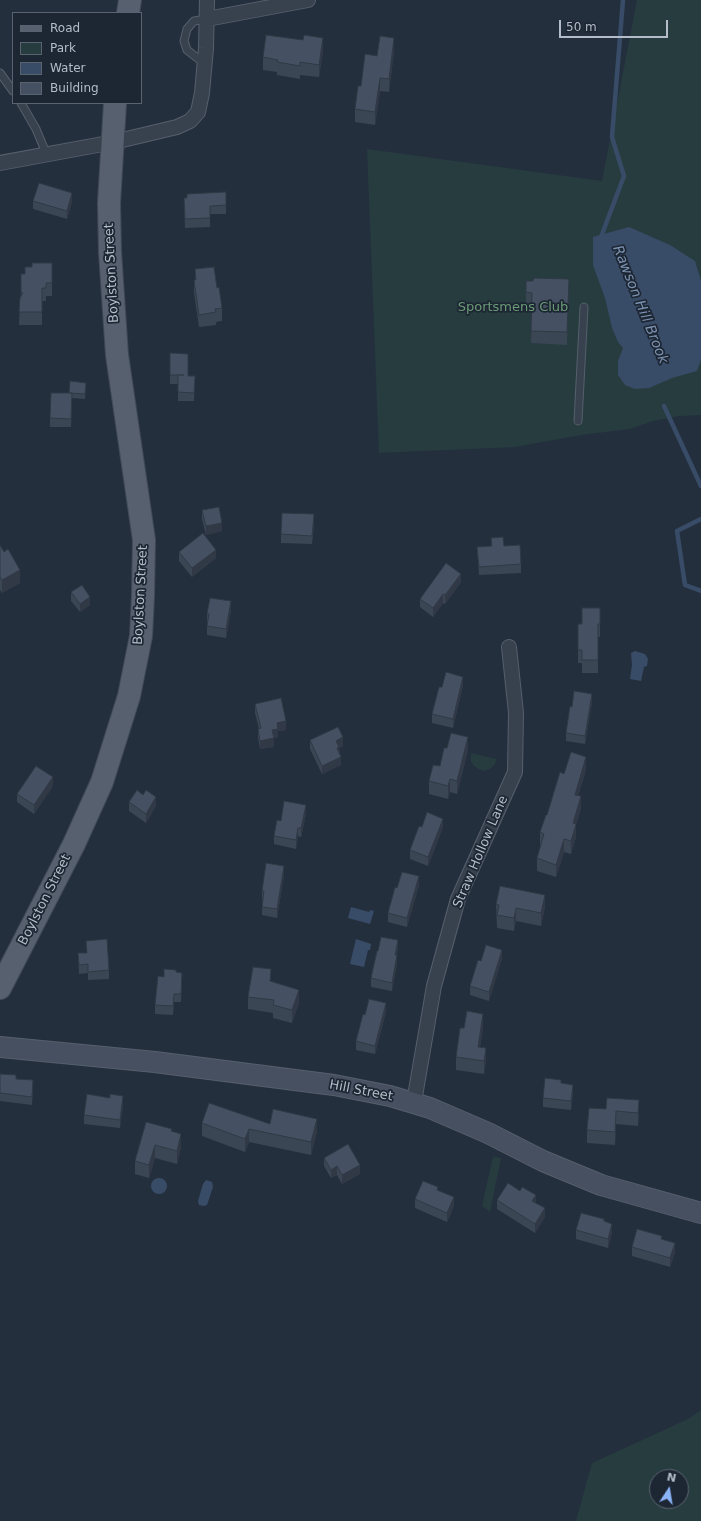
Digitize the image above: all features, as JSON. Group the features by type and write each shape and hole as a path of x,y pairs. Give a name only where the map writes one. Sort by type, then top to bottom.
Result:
{"main road":[{"path":"115,0 115,12"},
{"path":"128,12 130,0"},
{"name":"Boylston Street","path":"0,988 77,838 102,782 129,696 141,636 144,540 117,355 111,273 109,221 116,104"}],"street":[{"path":"0,163 46,153 114,142 177,127 190,121 198,112 201,100 205,64 207,0"},
{"path":"206,19 308,0"},
{"name":"Straw Hollow Lane","path":"414,1102 434,986 458,899 515,772 516,713 509,647"},
{"name":"Hill Street","path":"0,1047 155,1062 293,1079 334,1085 414,1102 455,1118 543,1161 594,1183 618,1191 701,1213"}],"lane":[{"path":"205,64 187,50 184,41 188,29 194,21 206,19"},
{"path":"0,73 12,90"},
{"path":"22,104 36,129 46,153"},
{"path":"578,421 584,307"}],"green space":[{"name":"Sportsmens Club","path":"637,0 701,0 701,415 679,416 653,421 630,429 581,435 515,447 379,453 367,149 602,181"},
{"path":"471,753 496,759 495,764 490,769 484,771 479,769 474,766 471,761"},
{"path":"493,1157 501,1158 490,1212 482,1206"},
{"path":"701,1410 701,1521 576,1521 592,1463 688,1419"}],"water":[{"path":"629,227 670,245 695,261 701,281 701,359 697,371 672,378 649,388 635,389 625,385 618,375 618,361 623,348 618,342 612,328 605,298 593,265 593,237"},
{"path":"635,651 645,654 648,659 647,666 644,667 641,681 630,679 632,665 631,653"},
{"path":"351,907 369,912 370,910 374,911 370,924 348,918"},
{"path":"356,939 371,944 364,967 350,964"},
{"path":"159,1178 165,1180 167,1186 165,1192 159,1194 153,1192 151,1186 153,1180"},
{"path":"206,1180 212,1182 213,1187 207,1205 204,1206 199,1205 198,1201 203,1184"}],"building":[{"path":"266,35 303,40 304,35 323,38 319,65 300,62 300,66 277,62 278,60 263,57"},
{"path":"380,36 394,38 389,79 380,78 375,112 355,109 358,86 361,86 365,54 377,56"},
{"path":"39,183 72,193 67,211 33,201"},
{"path":"226,192 226,205 210,206 210,218 185,219 184,198 187,198 187,194"},
{"path":"32,263 52,263 52,283 46,283 46,288 42,288 42,312 19,312 20,298 23,293 21,292 21,274 25,274 25,267 32,267"},
{"path":"214,267 222,308 215,309 216,312 199,315 194,280 196,280 195,269"},
{"path":"534,278 569,279 567,332 531,331 532,293 526,292 526,281 533,281"},
{"path":"170,353 188,354 188,376 195,376 194,393 178,392 178,375 170,375"},
{"path":"70,381 86,383 85,394 69,393"},
{"path":"51,393 72,393 71,419 50,418"},
{"path":"219,507 222,523 206,526 202,510"},
{"path":"282,513 314,514 312,536 281,534"},
{"path":"203,533 216,550 192,568 179,552"},
{"path":"503,537 504,546 520,545 521,564 479,567 477,547 492,546 491,538"},
{"path":"0,545 4,552 8,549 20,570 2,580 0,577"},
{"path":"446,563 461,574 433,608 420,599"},
{"path":"82,585 90,597 80,604 71,592"},
{"path":"210,598 231,601 226,629 207,626 209,614 207,613"},
{"path":"582,608 600,608 600,624 598,624 598,660 582,660 582,650 578,650 578,624 582,624"},
{"path":"446,672 463,677 453,719 432,714 439,687 442,687"},
{"path":"574,691 592,694 585,736 566,733"},
{"path":"281,698 286,721 277,723 278,729 272,730 274,738 260,741 258,729 261,728 255,704"},
{"path":"338,727 343,737 336,741 341,757 322,766 310,740"},
{"path":"451,733 468,737 457,781 450,779 448,786 429,781 433,765 440,766 444,748 447,748"},
{"path":"571,752 586,757 575,795 581,796 573,823 576,824 571,841 564,839 556,865 537,858 544,834 540,832 547,815 560,772 564,774"},
{"path":"36,766 53,777 34,805 17,794"},
{"path":"137,790 143,795 146,790 156,797 146,814 129,802"},
{"path":"284,801 306,805 301,828 298,828 296,840 274,836 277,820 281,821"},
{"path":"427,812 443,819 428,857 410,850 419,826 422,827"},
{"path":"266,863 284,866 277,909 262,907 264,891 262,891"},
{"path":"402,872 419,876 407,918 388,913 395,887 397,888"},
{"path":"500,886 545,895 541,913 516,908 514,918 497,915 499,905 496,904"},
{"path":"381,937 398,940 392,983 371,978"},
{"path":"107,939 109,970 88,972 88,964 79,965 78,953 87,953 86,941"},
{"path":"486,945 502,950 489,992 470,986 478,960 481,961"},
{"path":"253,967 271,969 270,981 299,990 292,1010 273,1005 274,1000 248,997"},
{"path":"164,969 176,970 176,972 182,973 181,994 174,994 173,1006 155,1005 158,976 164,977"},
{"path":"369,999 386,1003 375,1046 356,1041 363,1014 365,1015"},
{"path":"467,1011 483,1014 478,1047 486,1048 484,1061 456,1057 460,1028 464,1028"},
{"path":"0,1074 16,1075 16,1079 33,1080 32,1097 0,1093"},
{"path":"545,1078 561,1080 561,1083 573,1085 571,1101 543,1098"},
{"path":"87,1094 110,1098 110,1094 123,1096 120,1120 84,1115"},
{"path":"607,1098 639,1100 638,1113 616,1111 615,1132 587,1130 589,1108 606,1109"},
{"path":"209,1103 270,1124 273,1109 317,1119 311,1142 249,1129 245,1139 202,1123"},
{"path":"146,1122 172,1129 171,1131 181,1134 177,1151 155,1145 149,1165 135,1161"},
{"path":"348,1144 360,1165 342,1175 337,1166 331,1170 324,1158"},
{"path":"423,1181 438,1187 437,1190 454,1197 447,1213 415,1199"},
{"path":"508,1183 520,1191 522,1187 536,1195 532,1201 545,1208 535,1224 497,1200"},
{"path":"581,1213 604,1219 604,1221 612,1224 608,1239 576,1230"},
{"path":"637,1229 662,1236 661,1239 675,1243 670,1258 632,1247"}],"waterway":[{"name":"Rawson Hill Brook","path":"602,239 601,237 624,176 612,137 623,0"},
{"name":"Rawson Hill Brook","path":"664,406 701,486"},
{"name":"Rawson Hill Brook","path":"701,519 677,531 685,585 701,591"}]}
